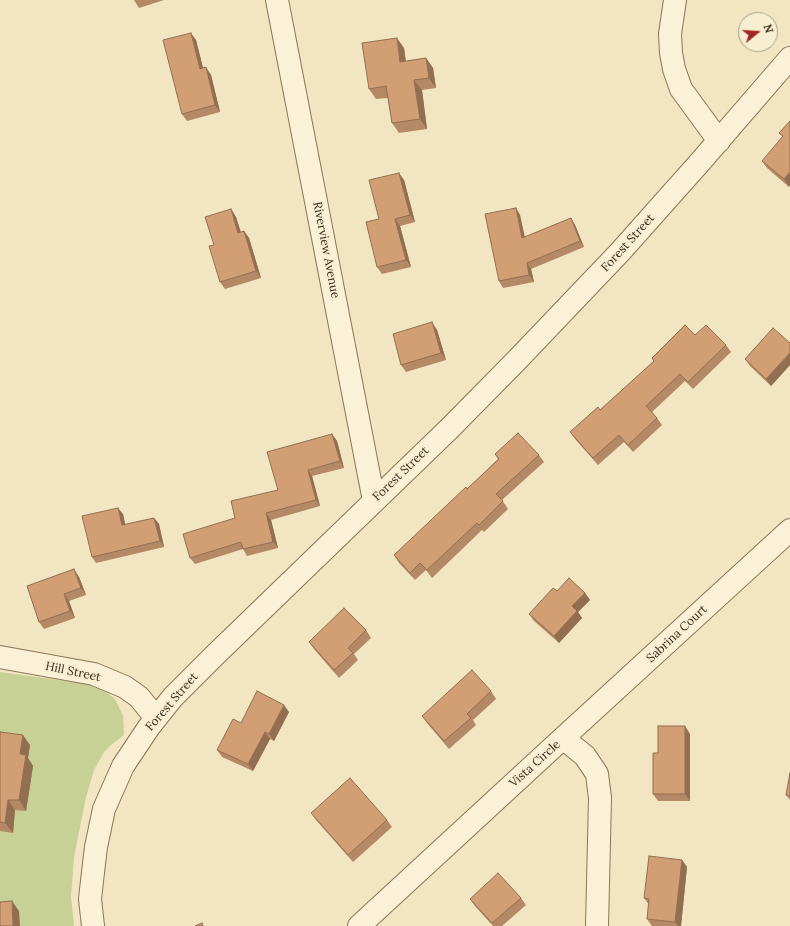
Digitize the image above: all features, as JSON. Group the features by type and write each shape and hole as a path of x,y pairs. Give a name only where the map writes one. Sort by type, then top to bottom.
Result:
{"street":[{"name":"Riverview Avenue","path":"277,0 374,501"},
{"path":"675,0 670,34 674,69 681,89 719,141"},
{"name":"Forest Street","path":"93,926 90,899 96,847 104,809 123,766 156,718 173,697 214,656 450,428 518,359 620,252 719,141 790,58"},
{"name":"Sabrina Court","path":"563,738 790,530"},
{"name":"Hill Street","path":"0,658 94,674 125,687 139,697 156,718"},
{"name":"Vista Circle","path":"359,926 563,738 585,756 597,774 600,798 597,926"}],"green space":[{"path":"0,672 86,684 105,691 115,699 123,716 124,735 104,752 94,770 86,797 74,857 71,897 74,926 0,926"}],"building":[{"path":"191,33 200,69 206,67 215,105 182,114 163,40"},
{"path":"397,38 400,62 426,58 429,78 414,80 420,119 392,123 386,86 369,89 362,43"},
{"path":"790,121 790,172 784,179 762,161 783,136 779,133"},
{"path":"399,173 410,215 395,219 406,260 377,267 366,222 379,219 369,180"},
{"path":"516,208 522,238 571,218 580,241 527,263 529,275 499,281 485,214"},
{"path":"231,209 238,233 244,231 256,271 220,282 209,246 214,245 205,217"},
{"path":"432,322 441,353 401,365 393,334"},
{"path":"685,325 695,335 706,325 726,345 688,382 680,374 646,406 657,418 628,445 619,435 593,458 570,432 598,407 600,410 654,361 652,358"},
{"path":"773,328 790,343 790,353 766,379 745,359"},
{"path":"518,433 539,455 496,494 503,501 479,525 477,523 427,570 420,563 410,573 394,555 466,487 467,489 499,459 495,454"},
{"path":"332,434 340,461 308,470 316,500 266,513 273,542 243,549 241,542 190,558 183,534 235,518 231,501 278,490 267,452"},
{"path":"118,508 122,525 154,518 160,541 92,557 82,516"},
{"path":"74,569 81,588 64,594 70,611 39,622 27,586"},
{"path":"569,578 585,593 572,606 577,611 554,636 529,614 553,588 557,591"},
{"path":"344,608 366,630 348,648 353,653 334,670 309,642"},
{"path":"472,670 491,691 467,714 471,718 444,741 422,716"},
{"path":"257,691 284,705 269,734 265,732 248,764 217,750 233,719 241,723"},
{"path":"658,726 685,726 685,794 653,794 653,753 658,753"},
{"path":"0,732 23,735 20,754 26,755 19,800 8,800 5,823 0,822"},
{"path":"790,773 790,796 786,795"},
{"path":"350,778 387,820 348,855 311,813"},
{"path":"649,856 682,860 675,922 647,919 649,899 644,898"},
{"path":"498,873 521,898 492,923 470,899"},
{"path":"12,901 13,926 0,926 0,902"},
{"path":"202,923 203,926 195,926"}]}
